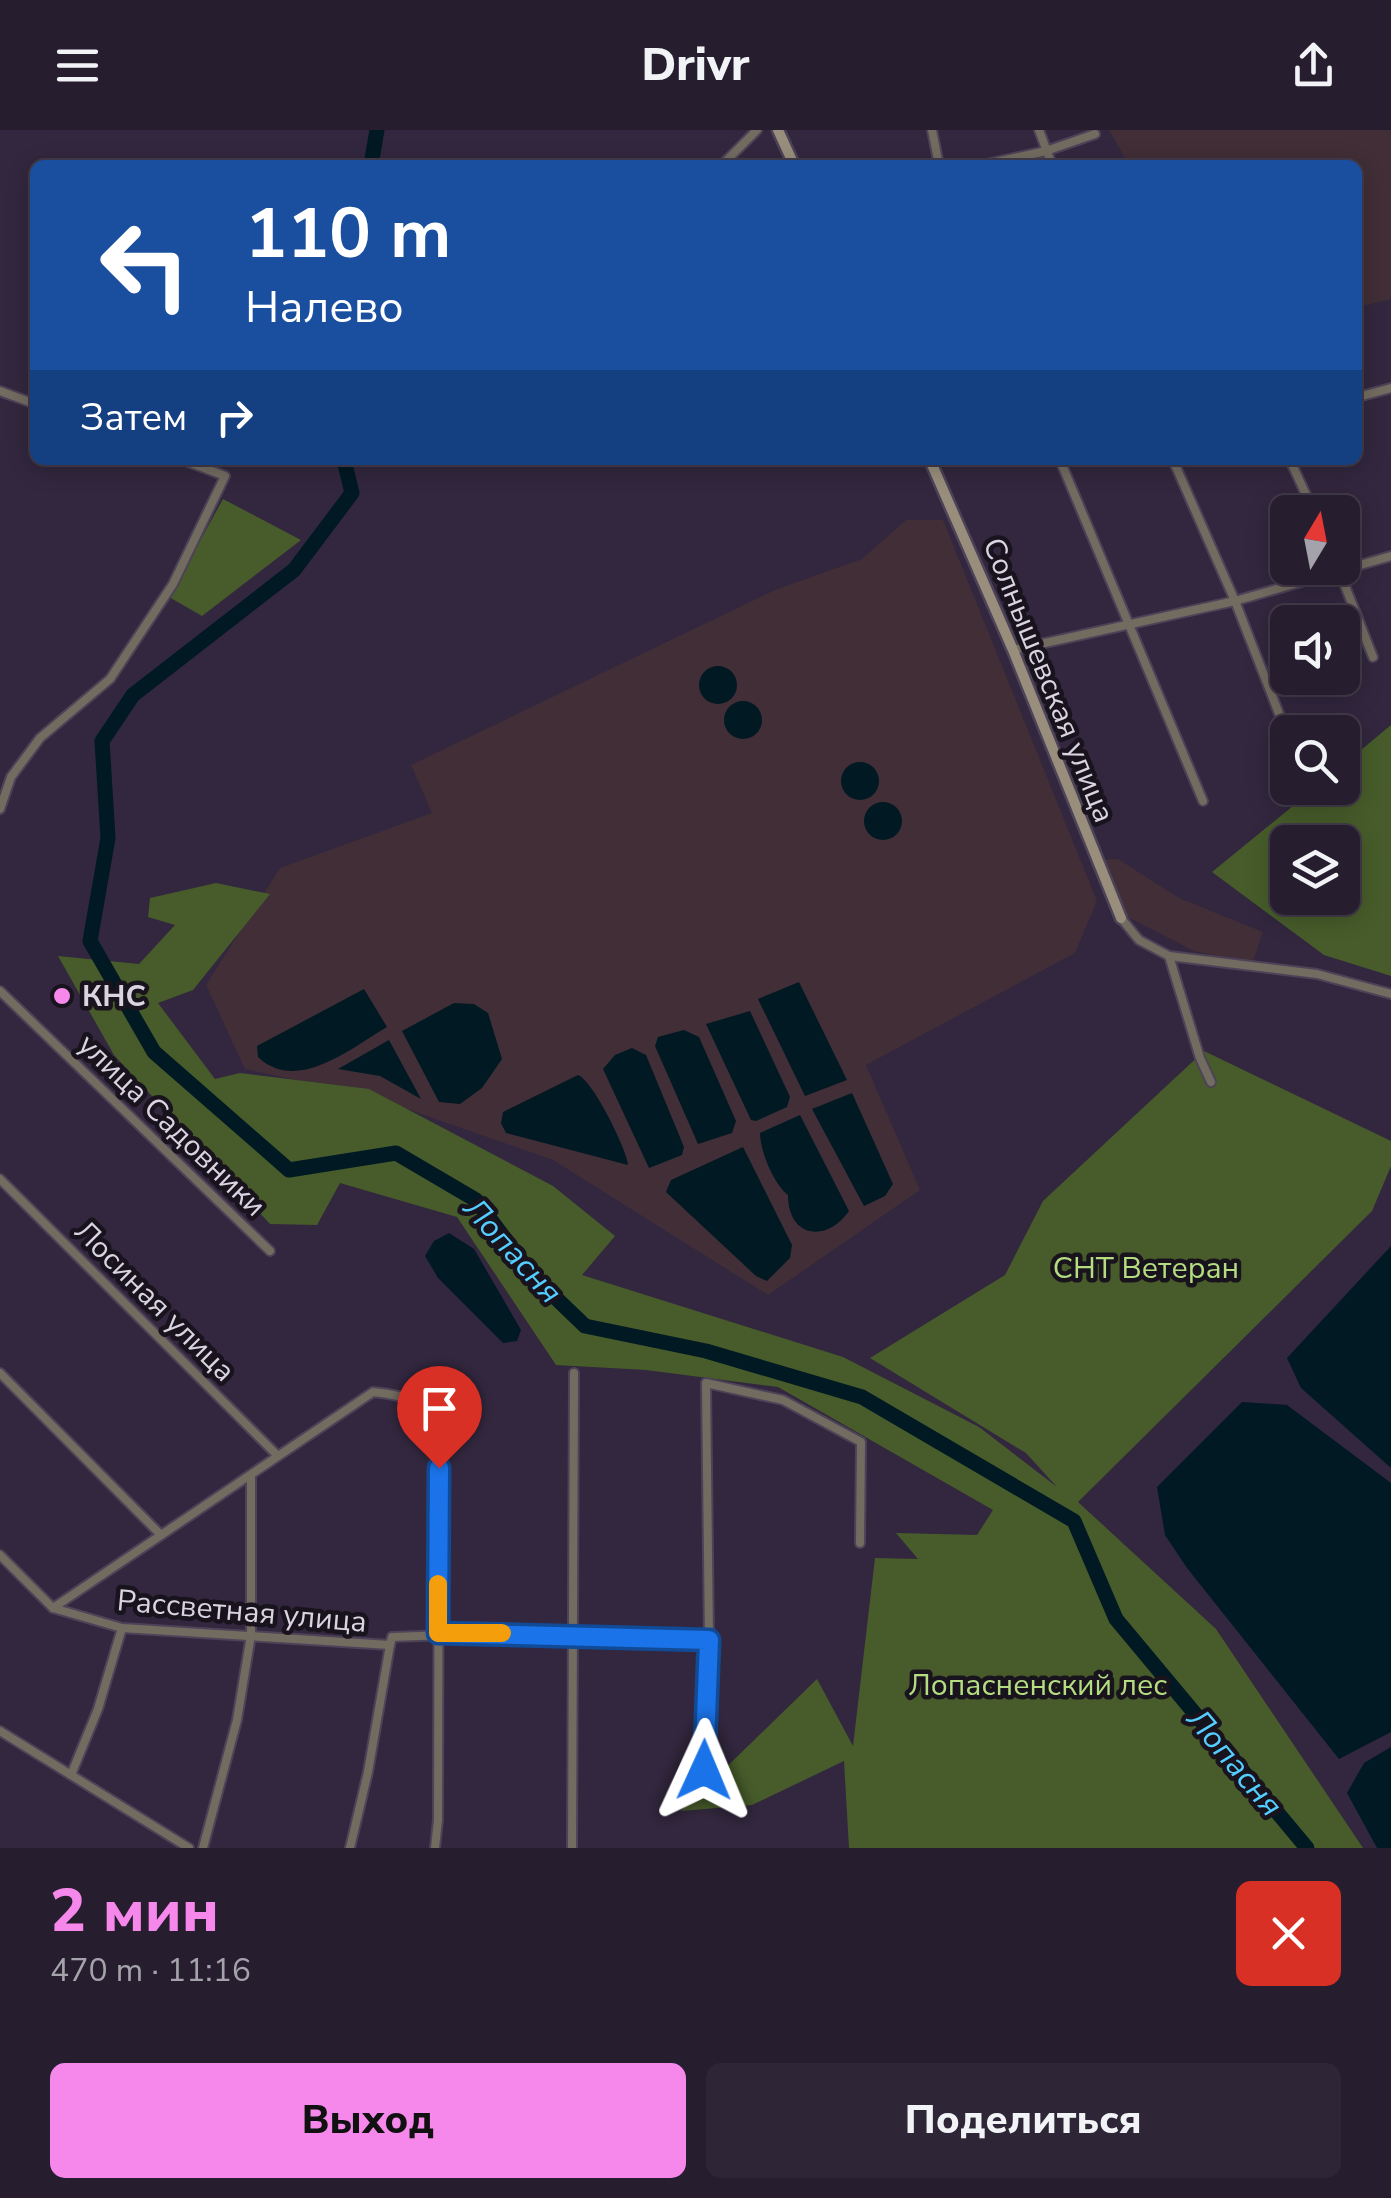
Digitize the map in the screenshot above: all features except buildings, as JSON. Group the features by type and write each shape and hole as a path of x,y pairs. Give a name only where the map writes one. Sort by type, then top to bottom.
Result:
{"street":[{"path":"727,160 757,130"},
{"path":"778,130 792,160"},
{"path":"932,130 937,160"},
{"path":"1039,130 1050,160"},
{"path":"1005,160 1096,134"},
{"path":"1362,396 1391,388"},
{"path":"0,391 30,402"},
{"path":"0,808 12,777 40,738 110,678 173,584 225,476 196,465"},
{"name":"Солнышевская улица","path":"932,465 1013,650 1121,918"},
{"path":"1062,465 1203,801"},
{"path":"1175,465 1280,715"},
{"path":"1292,465 1306,495"},
{"path":"1360,563 1391,556"},
{"path":"1013,650 1235,601 1285,585"},
{"path":"1346,585 1373,656"},
{"path":"1121,918 1139,940 1169,956 1317,974 1391,994"},
{"path":"1169,956 1210,1082"},
{"name":"улица Садовники","path":"0,991 270,1251"},
{"name":"Лосиная улица","path":"0,1179 278,1456"},
{"path":"0,1372 162,1535"},
{"path":"572,1848 574,1372"},
{"path":"704,1770 709,1640 706,1383 783,1400 861,1442 860,1544"},
{"path":"53,1608 373,1392 399,1394 430,1409 439,1428 435,1848"},
{"path":"203,1848 237,1720 251,1635 250,1476"},
{"name":"Рассветная улица","path":"0,1556 53,1608 122,1628 390,1645 392,1636 438,1633"},
{"path":"71,1775 98,1709 122,1628"},
{"path":"438,1633 709,1640"},
{"path":"350,1848 390,1645"},
{"path":"0,1731 189,1848"}],"shaded area":[{"path":"1109,130 1391,130 1391,299 1362,306 1362,160 1126,160"},
{"path":"906,520 943,520 1097,901 1075,953 866,1065 920,1190 768,1295 553,1160 367,1095 245,1069 206,985 280,868 432,813 411,765 775,590 862,559"},
{"path":"1118,859 1179,898 1263,932 1252,964 1194,951 1122,914 1101,860"}],"green space":[{"path":"223,499 301,540 202,616 169,597"},
{"path":"1391,725 1391,976 1324,955 1270,915 1360,915 1360,825 1270,825 1270,915 1212,872 1294,805 1360,805 1360,751"},
{"name":"Лопасненский лес","path":"216,883 270,894 193,990 158,1003 215,1079 240,1073 369,1089 553,1186 615,1236 582,1275 843,1357 979,1427 1057,1487 1026,1453 870,1358 1005,1275 1043,1201 1204,1051 1391,1141 1391,1166 1372,1211 1078,1502 1216,1629 1363,1848 849,1848 844,1761 752,1805 681,1811 817,1679 853,1746 875,1558 918,1559 896,1533 977,1535 993,1510 778,1387 646,1370 556,1365 457,1217 340,1183 317,1225 270,1224 114,1055 58,956 139,964 175,925 148,917 150,898"}],"water":[{"path":"718,666 731,672 737,685 731,698 718,704 705,698 699,685 705,672"},
{"path":"743,701 756,707 762,720 756,733 743,739 730,733 724,720 730,707"},
{"path":"860,762 873,768 879,781 873,794 860,800 847,794 841,781 847,768"},
{"path":"883,802 896,808 902,821 896,834 883,840 870,834 864,821 870,808"},
{"path":"799,982 847,1080 805,1096 758,999"},
{"path":"364,989 387,1027 324,1064 306,1069 273,1067 258,1057 257,1046"},
{"path":"454,1003 474,1004 488,1013 502,1059 482,1088 460,1104 439,1102 402,1031"},
{"path":"750,1011 790,1097 787,1107 756,1121 751,1120 706,1024"},
{"path":"684,1030 699,1037 736,1121 732,1133 698,1144 655,1046 658,1037"},
{"path":"389,1040 421,1099 380,1076 338,1069"},
{"path":"632,1048 646,1055 684,1147 682,1155 649,1168 603,1069 615,1055"},
{"path":"578,1075 592,1089 608,1116 628,1165 506,1133 501,1123 503,1112"},
{"path":"852,1093 893,1184 885,1196 864,1206 812,1109"},
{"path":"800,1115 849,1211 830,1228 820,1231 810,1231 794,1220 788,1195 773,1175 761,1140 760,1133"},
{"path":"743,1147 792,1245 790,1258 767,1281 756,1276 666,1192 671,1180"},
{"path":"449,1233 474,1249 521,1330 517,1341 503,1343 438,1278 425,1256 434,1241"},
{"path":"1391,1246 1391,1468 1301,1388 1287,1358"},
{"path":"1242,1402 1287,1405 1391,1483 1391,1732 1339,1759 1165,1535 1157,1487"},
{"path":"1391,1747 1391,1848 1377,1848 1347,1793 1364,1763"}],"waterway":[{"name":"Лопасня","path":"372,160 377,130"},
{"name":"Лопасня","path":"345,465 352,493 294,570 133,695 102,741 108,838 90,941 154,1052 289,1170 396,1153 476,1200 532,1275 585,1326 706,1351 862,1397 1074,1521 1116,1619 1307,1848"}],"slow traffic":[{"path":"438,1584 438,1633 502,1633"}],"place":[{"name":"КНС","path":"62,996"}],"route":[{"path":"439,1468 438,1633 709,1640 704,1770"}],"park label":[{"name":"СНТ Ветеран","path":"1146,1268"}]}
